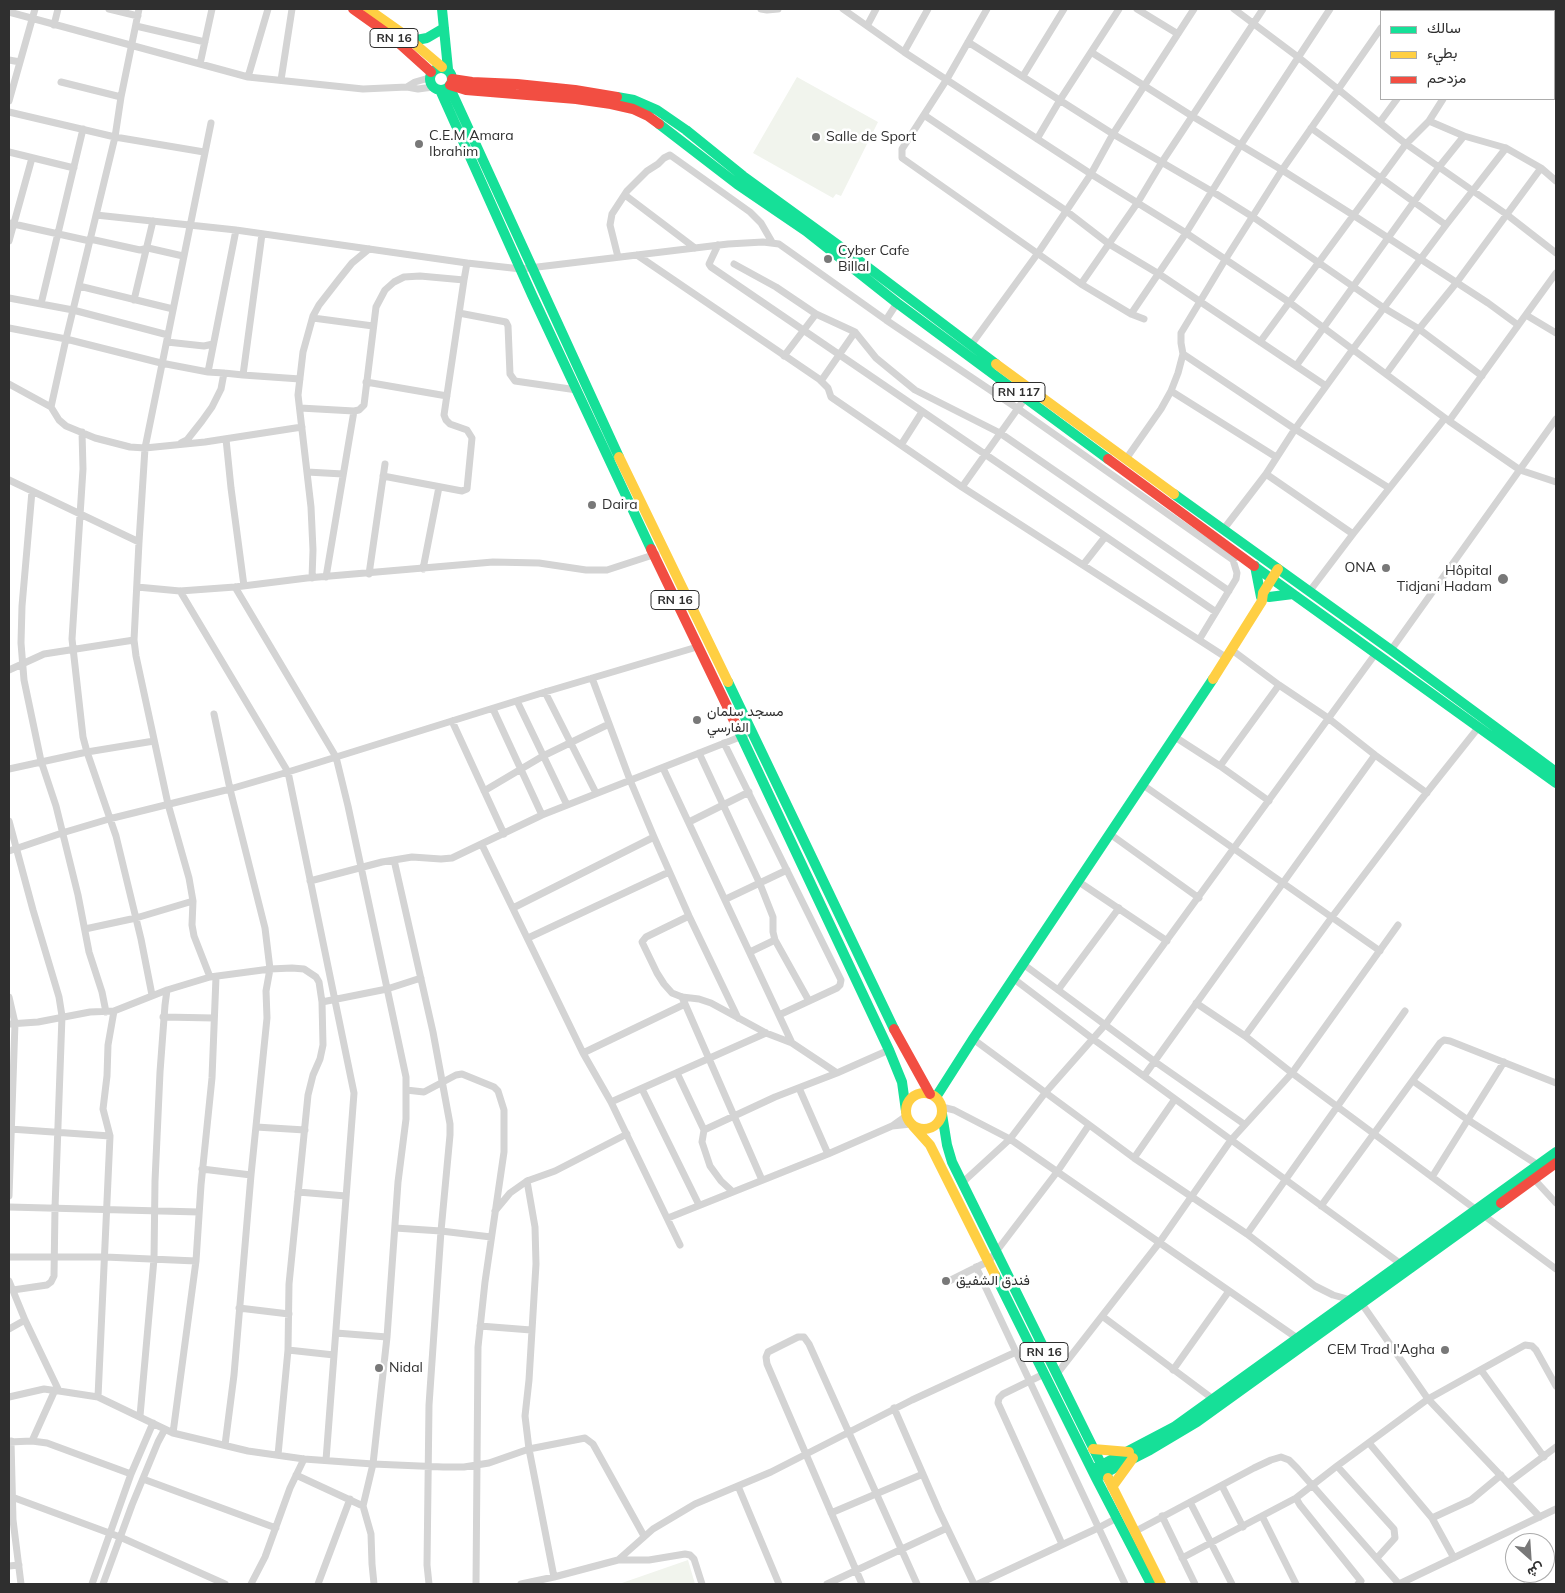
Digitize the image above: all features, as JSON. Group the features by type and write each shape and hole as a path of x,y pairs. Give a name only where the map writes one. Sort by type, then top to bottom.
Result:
{"main road":[{"name":"RN 16","path":"353,9 391,36 442,79"},
{"name":"RN 16","path":"368,9 411,41 442,79 526,268 665,552 892,1025 911,1063 933,1096"},
{"path":"442,9 444,28 442,79"},
{"path":"411,41 427,38 444,28"},
{"name":"RN 117","path":"442,79 466,90 515,95 556,93 634,100 657,110 686,130 742,176 846,250 910,301 1223,530 1275,574 1285,581 1309,592 1556,772"},
{"name":"RN 117","path":"556,93 576,99 633,108 648,116 737,184 806,232 897,303 1026,397 1236,557 1275,574"},
{"name":"RN 16","path":"526,268 532,295 889,1050 902,1082 909,1119 930,1145 1044,1374 1099,1471 1112,1488 1161,1584"},
{"path":"1255,566 1264,598"},
{"path":"933,1096 1014,979 1175,737 1264,598 1275,574"},
{"path":"1264,598 1285,581"},
{"name":"RN 117","path":"1285,581 1293,594 1556,783"},
{"path":"1264,598 1293,594"},
{"path":"923,1093 933,1096 942,1110 940,1120 931,1128 925,1129 909,1119 908,1103 917,1094 923,1093"},
{"name":"RN 16","path":"942,1110 950,1153 1093,1449 1099,1471 1117,1518 1151,1584"},
{"path":"1099,1471 1174,1436 1197,1422 1362,1304 1556,1152"},
{"path":"1112,1488 1131,1455 1174,1427 1400,1264 1556,1163"},
{"path":"1093,1449 1105,1449 1131,1455"}],"street":[{"path":"9,101 35,9"},
{"path":"54,25 58,9"},
{"path":"51,407 115,137 121,97 139,12 109,9"},
{"path":"200,64 212,9"},
{"path":"248,77 268,9"},
{"path":"281,80 292,9"},
{"path":"761,9 778,9"},
{"path":"843,9 904,52 1091,174 1138,202 1289,302 1354,348 1447,420 1520,470 1556,482"},
{"path":"867,26 876,9"},
{"path":"904,52 928,9"},
{"path":"987,9 947,79 902,149 902,158 1081,284 1131,314 1144,319"},
{"path":"1023,76 1064,9"},
{"path":"1038,139 1060,100 1119,9"},
{"path":"1137,9 1178,34"},
{"path":"971,345 1038,253 1065,210 1091,174 1113,134 1194,9"},
{"path":"1234,9 1298,57 1406,144 1506,214 1556,253"},
{"path":"1081,284 1138,202 1162,162 1263,9"},
{"path":"1131,314 1186,234 1240,146 1330,9"},
{"path":"9,12 248,77 363,89 407,87 415,82 442,79"},
{"path":"136,26 205,42"},
{"path":"1126,459 1161,409 1171,391 1178,373 1182,354 1181,333 1282,170 1380,29"},
{"path":"968,42 1113,134 1253,217 1384,308 1419,329 1482,376"},
{"path":"1092,52 1353,215 1420,260 1457,282 1518,325"},
{"path":"9,60 20,62"},
{"path":"61,82 121,97"},
{"path":"1380,122 1396,100"},
{"path":"1260,342 1406,144 1429,121 1442,100"},
{"path":"9,112 115,137 204,152"},
{"path":"924,115 1065,210 1109,244 1159,274 1326,386"},
{"path":"1429,121 1464,136 1506,148 1555,178"},
{"path":"210,123 167,342 204,346 213,344"},
{"path":"1311,128 1446,225"},
{"path":"41,304 83,129"},
{"path":"1296,366 1415,203 1439,167 1464,136"},
{"path":"1223,530 1266,474 1295,429 1354,348 1506,148"},
{"path":"9,152 74,168"},
{"path":"618,257 610,226 612,214 625,195 648,171 667,156 673,156 750,212 761,223 772,242"},
{"path":"9,241 11,223 32,158"},
{"path":"1386,374 1457,282 1540,168"},
{"path":"625,195 695,248"},
{"path":"96,215 236,230 467,263 526,268 728,244 772,242 779,244 886,320 1236,557 1238,573 1199,640"},
{"path":"134,300 153,221"},
{"path":"11,223 140,250 148,248 183,256"},
{"path":"208,372 236,230"},
{"path":"243,375 262,234"},
{"path":"718,245 709,264 711,267 1216,612"},
{"path":"312,578 313,550 308,472 298,395 303,352 319,305 352,263 369,249"},
{"path":"638,255 821,381 828,388 831,397 962,487 1199,640 1229,654 1279,685 1328,718 1427,793"},
{"path":"383,476 462,491 466,490 472,438 467,430 450,424 444,416 467,263"},
{"path":"734,264 776,287 816,314 855,332 876,358 915,390 1000,433 1229,591"},
{"path":"1309,592 1389,488 1482,376 1556,273"},
{"path":"300,408 354,411 359,410 364,405 376,307 385,290 394,282 404,277 420,276 464,280"},
{"path":"79,286 173,309"},
{"path":"9,298 73,310 168,335"},
{"path":"886,320 897,303"},
{"path":"459,313 506,322 508,326 510,374 515,381 577,390"},
{"path":"784,356 816,314"},
{"path":"1526,315 1556,333"},
{"path":"313,318 373,326"},
{"path":"9,328 66,339 161,363 208,372 300,380"},
{"path":"821,381 855,332"},
{"path":"168,335 145,448 138,542 134,640 168,804 185,863 192,901 194,936 213,977 214,1018 212,1078 202,1169 196,1261 173,1433"},
{"path":"1182,354 1295,429 1389,488"},
{"path":"178,444 187,440 194,433 212,407 221,389 224,373"},
{"path":"366,382 447,396"},
{"path":"9,384 51,407 59,420 66,426 114,444 145,448 205,442 302,427"},
{"path":"1171,391 1276,457"},
{"path":"962,487 1026,397"},
{"path":"326,577 354,411"},
{"path":"901,444 922,412"},
{"path":"1391,650 1556,419"},
{"path":"82,432 83,469 72,650 79,712 87,752 116,836 152,995"},
{"path":"226,439 244,586"},
{"path":"369,574 385,464"},
{"path":"308,472 344,474"},
{"path":"1266,474 1353,534"},
{"path":"9,480 138,542"},
{"path":"423,569 439,487"},
{"path":"32,491 22,606 22,665 24,680 42,761 56,806 78,894 89,952 102,992 106,1012"},
{"path":"1083,565 1105,537"},
{"path":"137,587 180,591 423,569 469,563 514,561 586,570 607,570 653,554 665,552"},
{"path":"235,587 336,757 362,868 406,1077 406,1119 398,1182 387,1337 373,1464 363,1506 371,1534 374,1584"},
{"path":"180,591 288,772 354,1093 326,1460"},
{"path":"9,670 44,654 134,640"},
{"path":"9,852 62,833 109,819 230,789 697,647"},
{"path":"963,1182 1010,1139 1045,1093 1106,1025 1376,653"},
{"path":"592,678 630,780 669,872 738,1018"},
{"path":"1220,766 1279,685"},
{"path":"545,692 596,793"},
{"path":"516,701 567,805"},
{"path":"493,709 542,815"},
{"path":"214,714 230,789 265,928 270,969 266,991 267,1018 234,1375 225,1445"},
{"path":"452,721 504,834"},
{"path":"484,791 543,756 609,724"},
{"path":"1245,1036 1332,918 1478,728"},
{"path":"310,880 412,857 452,858 542,815 740,736 752,733"},
{"path":"1175,737 1269,801"},
{"path":"9,769 87,752 154,741"},
{"path":"724,743 841,982 837,988 779,1015"},
{"path":"699,753 760,884 773,918 775,940 809,1001"},
{"path":"1144,1076 1375,755"},
{"path":"663,768 792,1043"},
{"path":"1143,785 1380,951"},
{"path":"689,822 749,792"},
{"path":"9,821 32,910 59,997 62,1016 53,1257 54,1276 51,1282 47,1284 14,1290"},
{"path":"1110,834 1199,898"},
{"path":"513,908 654,837"},
{"path":"482,845 584,1053 627,1134 680,1246"},
{"path":"394,860 421,978 450,1124 429,1405 427,1466 427,1565 429,1584"},
{"path":"726,899 787,870"},
{"path":"528,938 669,872"},
{"path":"1079,882 1167,941"},
{"path":"85,929 136,918 192,901"},
{"path":"1058,990 1119,908"},
{"path":"690,916 646,937 642,942 664,984 672,993 710,1003 766,1033 792,1043 837,1073"},
{"path":"814,925 827,918"},
{"path":"1056,1375 1159,1243 1231,1140 1292,1073 1398,925"},
{"path":"750,952 775,940"},
{"path":"1023,964 1154,1061 1244,1124"},
{"path":"12,1024 38,1022 90,1012 114,1011 152,995 213,977 270,969 304,969 319,982 322,1002 323,1045 308,1095 289,1284 288,1350 278,1455"},
{"path":"322,1002 386,989 421,978"},
{"path":"1014,979 1400,1264"},
{"path":"140,1416 154,1259 157,1119 163,1017 167,990"},
{"path":"9,997 12,1024 10,1089 11,1168 9,1196"},
{"path":"682,997 762,1180"},
{"path":"1196,1003 1245,1036 1292,1073 1556,1268"},
{"path":"584,1053 685,1004"},
{"path":"98,1397 110,1136 102,1109 108,1045 114,1011"},
{"path":"1248,1234 1405,1011"},
{"path":"163,1017 214,1018"},
{"path":"611,1102 766,1033"},
{"path":"973,1038 1134,1158 1248,1234 1315,1286 1333,1295 1362,1304 1428,1399 1540,1517"},
{"path":"1321,1206 1444,1040 1556,1084"},
{"path":"704,1130 889,1050"},
{"path":"1432,1177 1504,1062"},
{"path":"678,1073 704,1130 702,1142 710,1166 721,1181 733,1192"},
{"path":"406,1090 424,1092 456,1075 462,1074 494,1087 502,1100 504,1110 504,1152 491,1237 478,1346 476,1584"},
{"path":"1413,1082 1538,1165"},
{"path":"800,1088 828,1154"},
{"path":"642,1089 700,1205"},
{"path":"1134,1158 1176,1099"},
{"path":"942,1110 954,1110 1010,1139 1297,1338"},
{"path":"668,1218 828,1154 909,1119"},
{"path":"949,1281 989,1262 1057,1172 1089,1125"},
{"path":"256,1127 305,1130"},
{"path":"10,1129 110,1136"},
{"path":"495,1210 510,1193 528,1181 556,1171 627,1134"},
{"path":"202,1169 251,1176"},
{"path":"1534,1179 1556,1203"},
{"path":"528,1181 535,1227 536,1264 526,1416 529,1449 554,1576"},
{"path":"298,1192 346,1196"},
{"path":"9,1207 199,1212"},
{"path":"396,1228 491,1237"},
{"path":"9,1257 105,1257 196,1261"},
{"path":"976,1267 1125,1584"},
{"path":"9,1281 57,1390"},
{"path":"1174,1370 1229,1291"},
{"path":"240,1308 289,1314"},
{"path":"1102,1316 1213,1399"},
{"path":"9,1329 26,1320"},
{"path":"480,1326 531,1330"},
{"path":"336,1333 387,1337"},
{"path":"862,1584 767,1364 766,1354 798,1337 804,1337 809,1344 917,1584"},
{"path":"1182,1558 1296,1498 1428,1399 1525,1345 1532,1346 1556,1386"},
{"path":"288,1350 334,1355"},
{"path":"618,1560 660,1524 696,1504 771,1472 894,1408 1016,1352"},
{"path":"1482,1370 1544,1457"},
{"path":"1044,1374 1001,1396 998,1403 1062,1544"},
{"path":"9,1397 37,1390 57,1390 98,1397 173,1433 248,1451 304,1459 457,1467 489,1463 529,1449 579,1438 588,1439 601,1458 644,1536"},
{"path":"32,1441 57,1390"},
{"path":"894,1408 948,1528 976,1584 1117,1518"},
{"path":"92,1584 131,1474 153,1423"},
{"path":"103,1584 143,1479 165,1429"},
{"path":"146,1437 158,1442"},
{"path":"21,1584 10,1506 12,1497 10,1442 32,1441 47,1443 131,1474"},
{"path":"1369,1443 1432,1518 1454,1558"},
{"path":"1508,1482 1556,1447"},
{"path":"1134,1532 1262,1464 1281,1457 1289,1460 1399,1584 1556,1509"},
{"path":"251,1584 265,1557 296,1475 304,1459"},
{"path":"1337,1466 1394,1529 1395,1538 1377,1558"},
{"path":"831,1513 923,1474"},
{"path":"296,1475 363,1506"},
{"path":"1432,1518 1471,1500 1500,1475"},
{"path":"143,1479 276,1528"},
{"path":"738,1486 779,1584"},
{"path":"1222,1486 1243,1526"},
{"path":"12,1497 120,1537 225,1584"},
{"path":"1296,1498 1300,1506 1361,1581 1358,1584"},
{"path":"318,1584 350,1499"},
{"path":"1190,1502 1232,1584"},
{"path":"1162,1516 1195,1584"},
{"path":"1262,1516 1296,1584"},
{"path":"826,1584 948,1528"},
{"path":"521,1584 618,1560 649,1560 688,1554 694,1559 702,1584"},
{"path":"9,1566 19,1565"}],"shaded area":[{"name":"Salle de Sport","path":"797,77 878,122 841,196 836,194 833,198 753,153"},
{"path":"688,1560 695,1584 619,1584"}],"traffic: fast":[{"path":"442,9 448,69"},
{"path":"411,41 427,38 444,28"},
{"path":"441,68 449,71 452,79 449,87 441,90 433,87 430,79 433,71 441,68"},
{"path":"449,86 619,457"},
{"path":"440,90 532,295 651,549"},
{"path":"617,97 634,100 657,110 686,130 743,176 996,364"},
{"path":"659,124 737,184 806,231 897,303 1108,459"},
{"path":"1174,494 1391,650 1556,772"},
{"path":"1254,566 1556,783"},
{"path":"1255,566 1261,597"},
{"path":"1269,597 1293,594"},
{"path":"936,1097 1213,679"},
{"path":"728,682 894,1029"},
{"path":"737,727 889,1050 902,1082 906,1111"},
{"path":"942,1114 952,1162 1108,1478"},
{"path":"1094,1469 1174,1427 1556,1152"},
{"path":"1099,1476 1150,1450 1197,1422 1501,1203"},
{"path":"995,1275 1151,1584"}],"traffic: slow":[{"path":"368,9 402,33 442,67"},
{"path":"996,364 1174,494"},
{"path":"619,457 728,682"},
{"path":"1213,679 1262,601 1263,593 1278,569"},
{"path":"924,1093 931,1094 937,1098 941,1104 942,1111 941,1118 937,1124 931,1128 924,1129 917,1128 911,1124 907,1118 906,1111 907,1104 911,1098 917,1094 924,1093"},
{"path":"913,1126 930,1145 995,1275"},
{"path":"1093,1449 1129,1452"},
{"path":"1112,1487 1133,1458"},
{"path":"1108,1478 1161,1584"}],"traffic: jam":[{"path":"353,9 391,36 431,72"},
{"path":"452,79 575,90 617,97"},
{"path":"450,85 466,90 576,99 611,104 633,109 659,124"},
{"path":"1108,459 1254,566"},
{"path":"651,549 737,727"},
{"path":"894,1029 930,1094"},
{"path":"1501,1203 1556,1163"}],"place":[{"name":"Salle de Sport","path":"816,137"},
{"name":"C.E.M Amara Ibrahim","path":"419,144"},
{"name":"Cyber Cafe Billal","path":"828,259"},
{"name":"Daira","path":"592,505"},
{"name":"ONA","path":"1386,568"},
{"name":"Hôpital Tidjani Hadam","path":"1503,579"},
{"name":"مسجد سلمان الفارسي","path":"697,720"},
{"name":"فندق الشفيق","path":"946,1281"},
{"name":"CEM Trad l'Agha","path":"1445,1350"},
{"name":"Nidal","path":"379,1368"}]}
